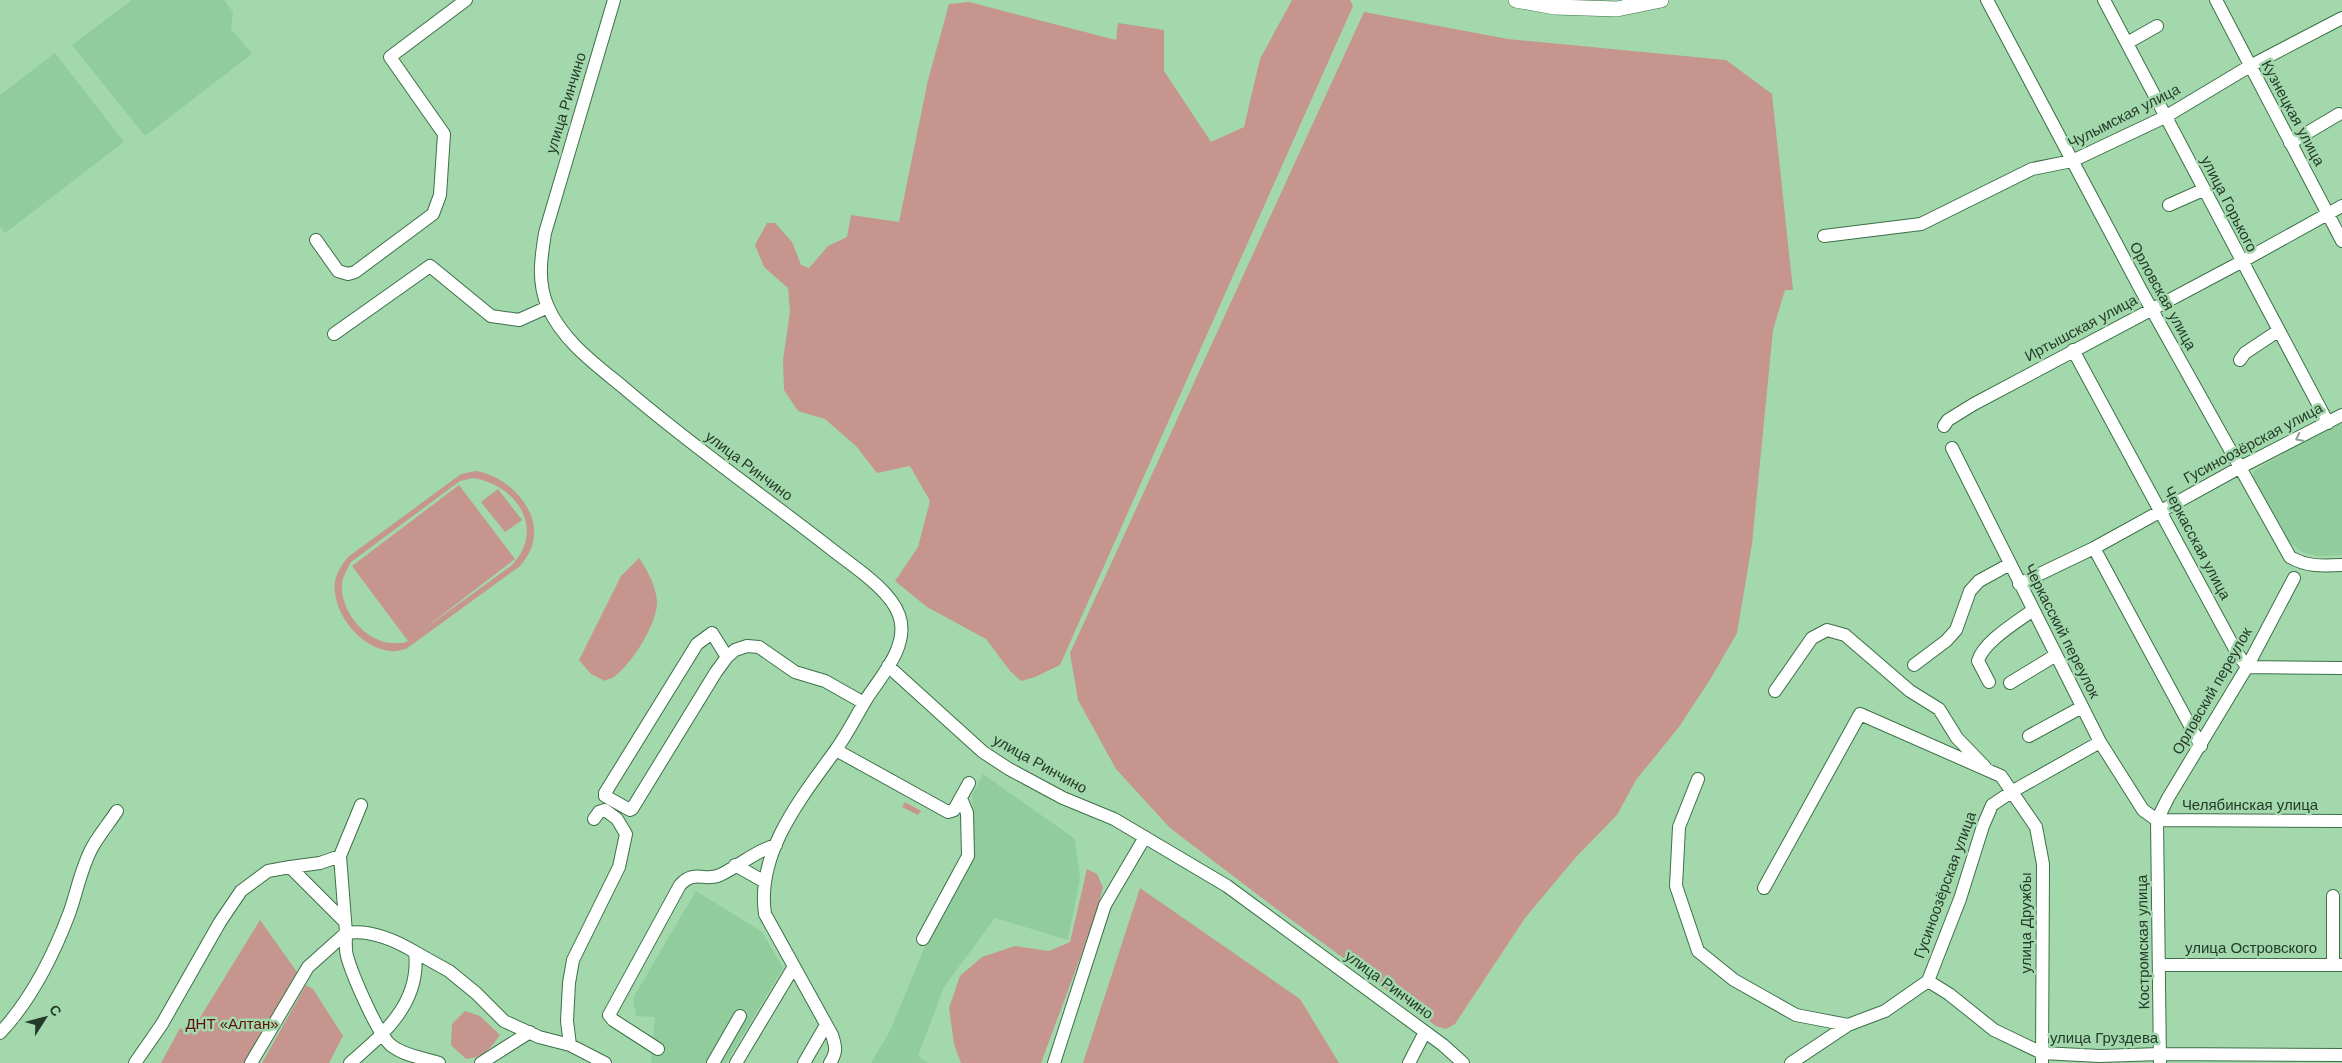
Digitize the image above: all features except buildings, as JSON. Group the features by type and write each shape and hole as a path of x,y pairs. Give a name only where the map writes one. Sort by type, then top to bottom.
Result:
{"main road":[{"path":"1516,0 1555,7 1617,9 1661,0"}],"street":[{"path":"316,240 338,271 348,274 355,272 433,214 440,195 444,134 390,57 466,0"},
{"name":"улица Ринчино","path":"614,0 545,233 540,264 542,288 548,307 561,329 588,357 705,454 874,582 894,604 902,628 901,640 888,666 983,752 1052,792 1114,818 1227,886 1464,1062"},
{"name":"Орловская улица","path":"1987,0 2151,309 2290,557 2301,563 2316,566 2342,565"},
{"name":"улица Горького","path":"2104,0 2241,262 2328,423"},
{"name":"Кузнецкая улица","path":"2216,0 2342,241"},
{"name":"Чулымская улица","path":"1824,236 1921,224 2032,169 2072,161 2165,117 2250,66 2342,18"},
{"path":"2127,44 2157,26"},
{"path":"2290,143 2339,114"},
{"path":"2169,205 2203,190"},
{"name":"Иртышская улица","path":"1944,426 1948,420 1974,404 2342,206"},
{"path":"334,334 430,266 491,316 519,320 548,307"},
{"path":"2240,360 2245,353 2278,331"},
{"name":"Черкасская улица","path":"2073,350 2237,653 2247,667"},
{"name":"Гусиноозёрская улица","path":"2019,584 2094,548 2239,468 2342,415"},
{"name":"Черкасский переулок","path":"1952,448 2100,742 2143,810 2158,820"},
{"path":"2094,548 2201,746"},
{"path":"1914,665 1946,641 1956,630 1970,591 1979,581 2010,564"},
{"name":"Орловский переулок","path":"2158,820 2168,798 2247,667 2294,578"},
{"path":"1989,682 1978,661 1980,654 1987,645 2032,610"},
{"path":"1775,691 1812,638 1827,630 1845,635 1910,691 1938,709 1958,738 1988,771"},
{"path":"727,657 712,633 697,644 605,793 605,796 630,810 632,809 727,657 735,650 747,646 759,647 796,672 824,682 864,703"},
{"path":"2010,683 2056,656"},
{"path":"830,1063 836,1054 836,1047 826,1024 793,968 765,914 762,896 776,845 809,784 836,750 888,666"},
{"path":"2247,667 2342,668"},
{"path":"2029,736 2082,707"},
{"path":"1764,888 1860,714 1988,771"},
{"name":"Гусиноозёрская улица","path":"1928,981 1960,899 1983,826 1992,806 2013,791 2100,742"},
{"path":"836,750 948,812 954,810 969,783"},
{"name":"улица Дружбы","path":"1988,771 2001,776 2036,827 2042,864 2042,1058"},
{"path":"1698,779 1679,827 1676,886 1698,952 1734,980 1796,1015 1848,1025"},
{"path":"923,939 968,856 967,814 961,798"},
{"path":"361,805 340,856 347,954 352,972 382,1035 391,1046 405,1054 440,1063"},
{"path":"570,1045 567,1021 569,983 573,960 619,867 626,834 617,819 605,810 599,812 594,819"},
{"path":"0,1033 27,998 43,970 69,914 80,878 93,846 117,811"},
{"name":"Челябинская улица","path":"2158,820 2342,821"},
{"name":"Костромская улица","path":"2158,820 2160,1059"},
{"path":"1054,1063 1105,905 1145,836"},
{"path":"658,1049 608,1015 680,885 686,878 694,876 718,876 735,865 776,845"},
{"path":"135,1063 162,1024 220,922 241,891 268,871 320,863 340,856"},
{"path":"735,865 765,882"},
{"path":"290,867 345,927 365,931 402,944 449,971 476,993 504,1020 530,1032 570,1045 605,1063"},
{"path":"2332,896 2337,964"},
{"path":"251,1063 308,967 345,927"},
{"path":"350,1063 394,1023 409,996 418,970 416,952"},
{"name":"улица Островского","path":"2159,965 2337,964"},
{"path":"736,1063 793,968"},
{"path":"1791,1063 1848,1025 1886,1011 1928,981"},
{"name":"улица Груздева","path":"1928,981 1949,994 1994,1030 2042,1058 2100,1056 2160,1059 2342,1056"},
{"path":"713,1063 740,1016"},
{"path":"804,1063 826,1024"},
{"path":"482,1063 530,1032"},
{"path":"1409,1063 1425,1032"}],"shaded area":[{"path":"132,0 224,0 233,12 231,29 252,54 145,136 72,45"},
{"path":"55,53 124,142 5,233 0,226 0,95"},
{"path":"2342,420 2342,555 2317,556 2302,552 2286,539 2252,479 2254,471"},
{"path":"983,774 1075,839 1080,878 1068,940 995,918 944,987 918,1056 928,1063 871,1063 890,1031 924,949 975,857 972,795"},
{"path":"696,891 762,932 783,968 726,1063 651,1063 655,1017 636,1016 633,998"}],"green space":[{"path":"1292,0 1350,0 1353,6 1060,665 1035,677 1021,681 1010,671 986,639 927,607 895,581 918,547 930,501 910,466 877,473 856,446 825,419 798,411 784,390 783,360 790,312 788,288 764,267 755,245 767,223 775,223 792,242 801,265 809,268 828,246 847,237 851,215 899,222 928,80 949,4 969,2 1116,40 1118,23 1164,30 1164,71 1211,142 1244,127 1260,59"},
{"path":"1364,12 1508,39 1726,60 1772,94 1793,290 1785,290 1773,330 1752,544 1737,633 1711,678 1679,727 1636,780 1617,815 1576,857 1525,918 1455,1024 1446,1029 1436,1026 1170,828 1116,769 1078,700 1070,653"},
{"path":"476,471 487,474 499,479 519,496 532,518 534,530 533,542 528,555 520,566 406,649 390,651 368,643 349,626 342,616 335,592 335,581 340,568 348,557 461,474","holes":["473,478 489,482 502,489 514,499 522,511 526,523 526,537 522,551 512,565 420,632 515,559 459,485 352,566 408,641 404,643 383,642 365,632 351,616 343,598 342,581 351,562 460,481"]},
{"path":"498,489 522,520 505,532 481,502"},
{"path":"639,558 655,589 657,600 654,619 643,641 629,662 614,677 605,681 591,674 579,660 621,576"},
{"path":"905,802 921,811 918,815 902,807"},
{"path":"1087,869 1097,874 1103,887 1096,915 1041,1063 961,1063 954,1044 949,1008 960,976 982,957 1015,946 1049,951 1070,942"},
{"path":"1140,888 1300,999 1339,1063 1083,1063"},
{"name":"ДНТ «Алтан»","path":"260,920 297,972 244,1063 161,1063 180,1028 190,1034"},
{"name":"ДНТ «Алтан»","path":"306,985 313,989 343,1036 329,1063 262,1063"},
{"path":"465,1011 480,1016 500,1035 486,1052 466,1059 451,1045 452,1024"}]}
